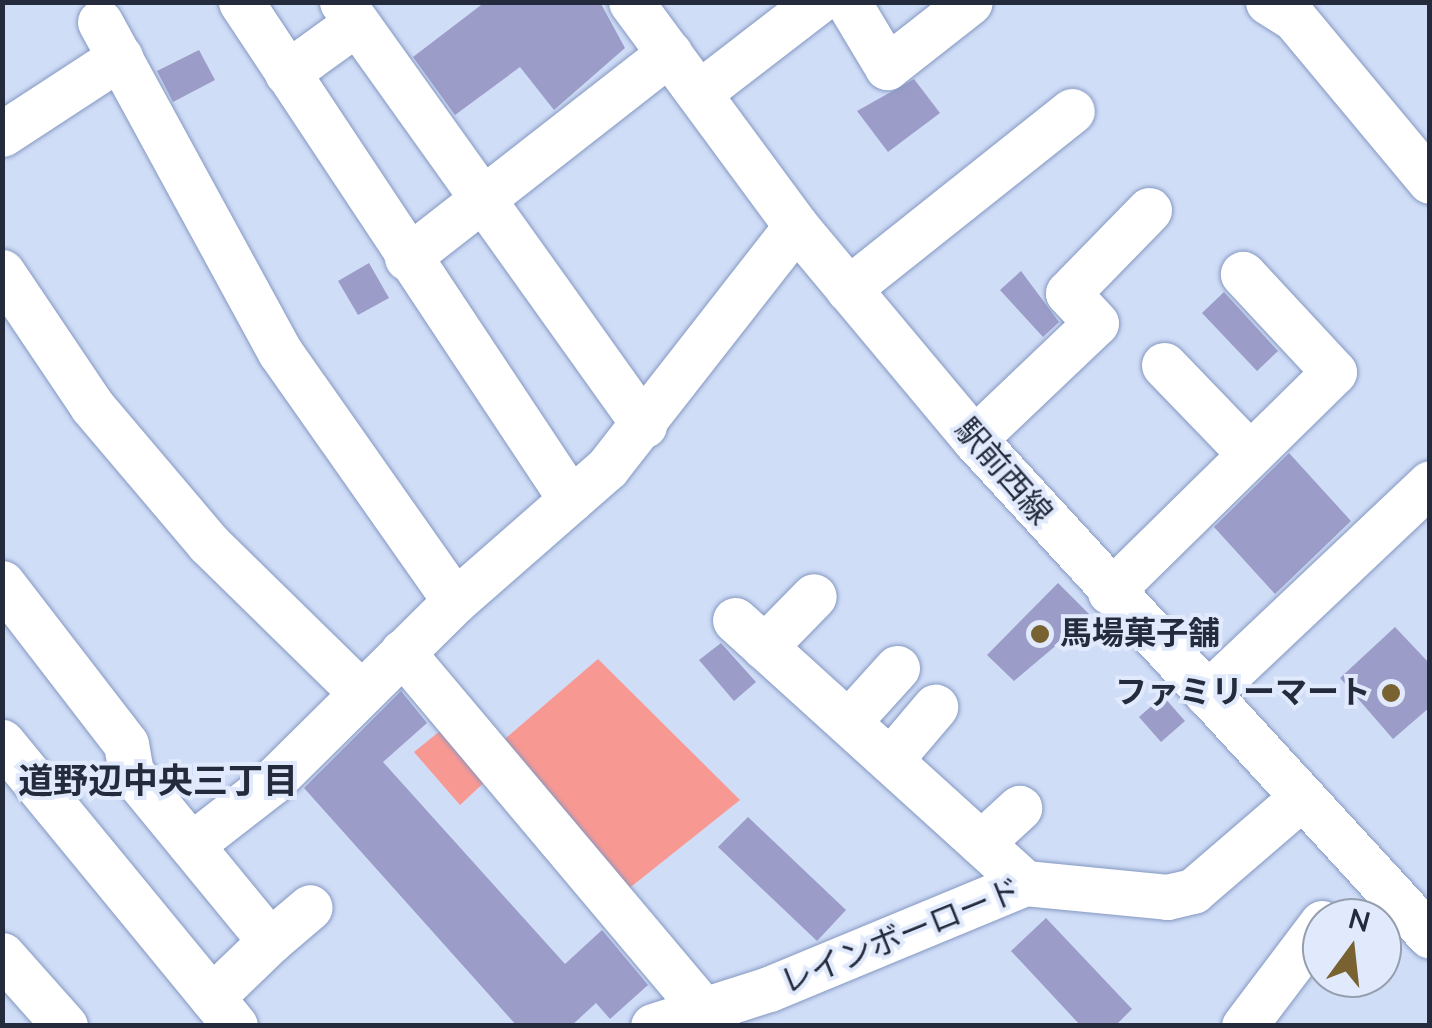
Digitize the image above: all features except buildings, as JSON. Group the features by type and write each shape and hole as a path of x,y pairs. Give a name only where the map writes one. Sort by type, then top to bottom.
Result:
{"street":[{"path":"242,2 407,258 572,500"},
{"name":"駅前西線","path":"630,2 796,226 974,439 1110,592 1430,936"},
{"path":"700,92 817,2"},
{"path":"848,2 887,67 970,2"},
{"path":"1268,2 1294,18 1430,181"},
{"path":"287,72 349,13 480,202 644,424"},
{"path":"2,134 110,40 280,352 455,600"},
{"path":"407,258 668,53"},
{"path":"848,289 1072,111"},
{"path":"974,439 1096,323 1068,294 1150,210"},
{"path":"191,845 271,783 455,600 572,500 644,424 796,226"},
{"path":"1110,592 1334,372 1243,274"},
{"path":"4,276 92,406 208,542 362,692"},
{"path":"1164,365 1249,453"},
{"path":"1207,694 1430,483"},
{"path":"2,582 126,744 131,772 270,941"},
{"path":"814,596 749,633 1025,883"},
{"path":"402,652 710,1015"},
{"path":"848,722 897,668"},
{"path":"890,760 935,708"},
{"path":"6,756 223,1011 270,941 310,907"},
{"name":"レインボーロード","path":"653,1026 710,1015 723,1006 1025,883 1167,897 1193,891 1300,799"},
{"path":"981,842 1019,808"},
{"path":"1341,898 1364,867"},
{"path":"1244,1026 1302,949"},
{"path":"2,955 65,1026"}],"shaded area":[{"path":"598,659 740,800 627,890 499,744"},
{"path":"445,727 490,777 460,805 414,752"}],"place":[{"name":"馬場菓子舗","path":"1040,634"},
{"name":"ファミリーマート","path":"1391,693"}],"district":[{"name":"道野辺中央三丁目","path":"158,782"}]}
